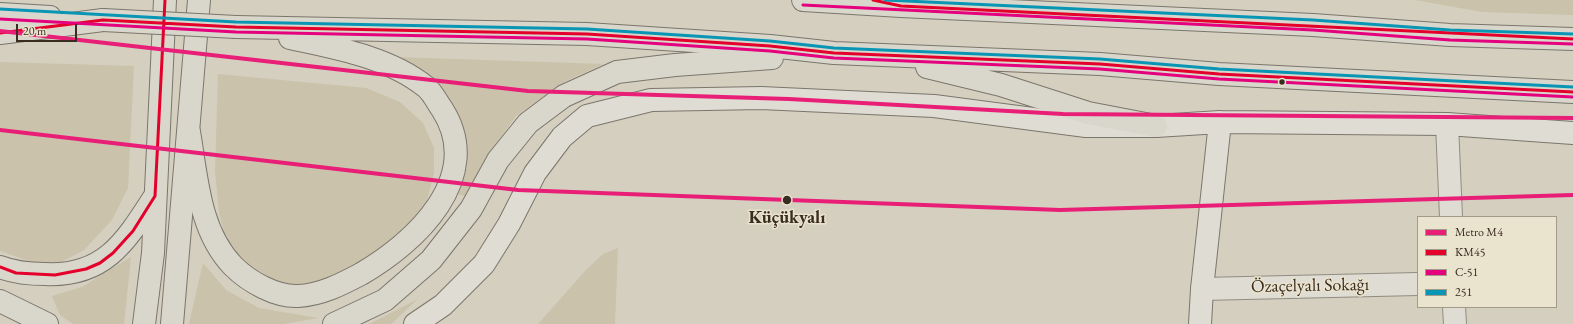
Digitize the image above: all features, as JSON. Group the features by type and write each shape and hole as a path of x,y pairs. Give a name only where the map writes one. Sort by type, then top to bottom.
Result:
{"main road":[{"path":"144,324 153,253 165,0"},
{"path":"172,324 190,132 199,0"},
{"path":"803,0 1573,40"},
{"path":"873,0 901,6"},
{"path":"0,14 236,27 587,34 770,46 834,53 1100,64 1219,74 1573,92"},
{"path":"0,33 103,20"},
{"path":"190,132 206,222 218,247 234,267 253,282 275,292 297,296 311,295 350,280 379,263 404,245 427,222 442,200 453,174 455,153 452,132 445,114 428,89 411,76 388,65 357,54 329,46 236,27"},
{"path":"334,324 385,300 432,260 471,209 498,160 528,123 564,96 617,72 675,65 834,53"},
{"path":"881,55 1002,85 1088,113 1156,126"},
{"path":"0,267 16,273 55,275 86,269 100,263 113,253 133,230 155,196"},
{"path":"0,301 48,324"}],"street":[{"path":"415,324 443,305 484,264 509,224 535,173 562,137 587,116 617,107 651,100 761,98 934,106 1086,126 1156,126 1220,122 1447,124 1573,133"},
{"path":"1200,324 1202,289 1220,122"},
{"path":"1447,124 1450,216"},
{"name":"Özaçelyalı Sokağı","path":"1202,289 1417,284"},
{"path":"1454,308 1455,324"}],"shaded area":[{"path":"1415,0 1573,0 1573,15 1482,12"},
{"path":"397,57 603,64 564,82 516,116 488,155 469,197 457,194 462,160"},
{"path":"0,62 134,66 128,188 112,220 84,250 54,266 32,262 0,251"},
{"path":"218,74 366,88 400,102 423,123 434,148 434,173 427,201 400,237 364,261 313,284 283,284 247,266 227,242 219,213 215,171"},
{"path":"618,248 615,324 538,324 586,270 603,254"},
{"path":"131,257 124,324 73,324 60,315 52,296 82,287"},
{"path":"203,263 226,290 259,308 318,318 284,324 189,324"},
{"path":"418,299 391,324 368,324 371,323"}],"metro line":[{"name":"M4","path":"0,31 528,91 789,99 1063,114 1573,118"},
{"name":"M4","path":"0,130 518,190 1060,210 1573,195"}],"transit line":[{"name":"KM45","path":"0,267 16,273 55,275 86,269 100,263 113,253 133,231 155,196 165,0"},
{"name":"KM45","path":"873,0 901,6 1573,39"},
{"name":"251","path":"885,0 1313,20 1450,30 1573,34"},
{"name":"C-51","path":"803,5 1313,30 1450,40 1573,44"},
{"name":"251","path":"0,9 236,22 587,29 770,41 834,48 1100,59 1219,69 1573,87"},
{"name":"C-51","path":"0,19 236,32 587,39 770,51 834,58 1100,69 1219,79 1573,97"},
{"name":"KM45","path":"0,33 103,20 236,27 587,34 770,46 834,53 1100,64 1219,74 1573,92"}],"place":[{"name":"Küçükyalı","path":"787,200"}]}
